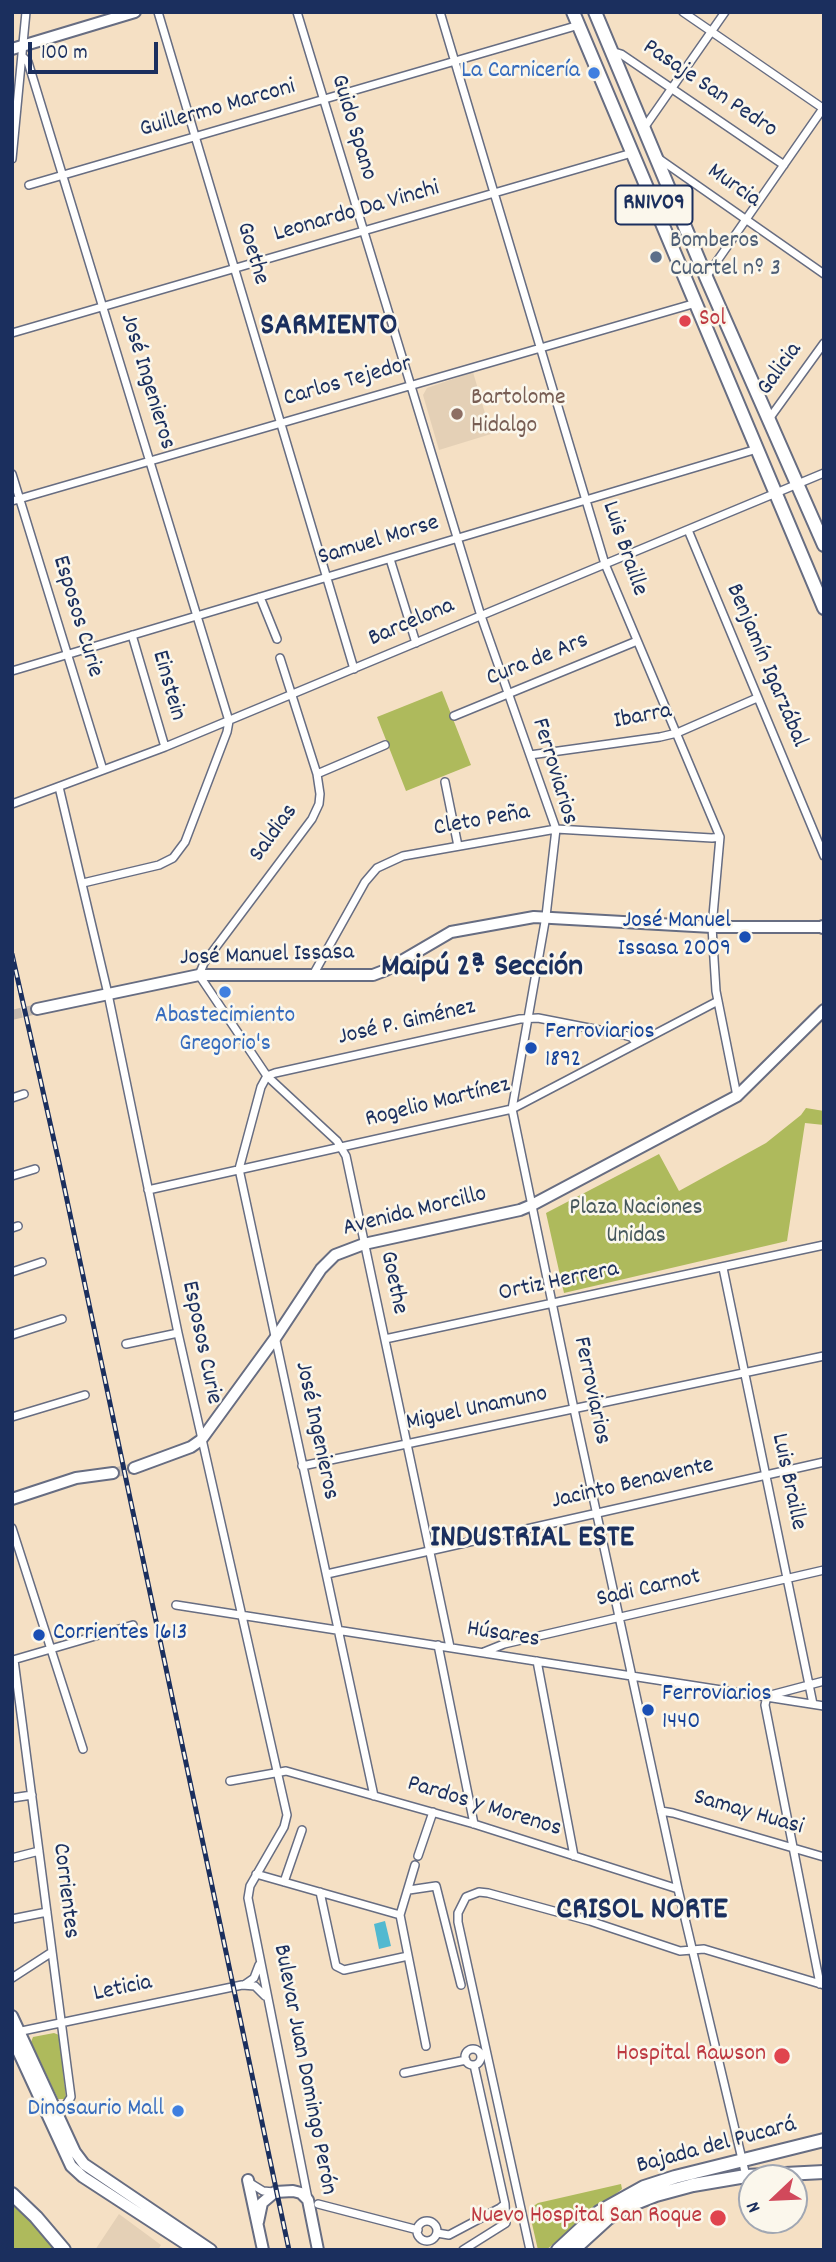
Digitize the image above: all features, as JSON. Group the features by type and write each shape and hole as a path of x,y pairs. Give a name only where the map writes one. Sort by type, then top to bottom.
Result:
{"main road":[{"path":"19,50 135,12"},
{"name":"RN1V09","path":"573,12 824,608"},
{"name":"RN1V09","path":"594,12 706,277 824,545"},
{"name":"José Manuel Issasa","path":"37,1009 199,975 379,974 451,932 546,916 712,927 823,927"},
{"name":"Avenida Morcillo","path":"134,1468 191,1447 201,1440 327,1263 342,1252 364,1244 532,1205 737,1096 824,1010"},
{"path":"12,1499 76,1478 113,1474"},
{"path":"12,2016 14,2034 51,2112 84,2164 211,2250"},
{"path":"51,2112 66,2158 77,2172 195,2250"},
{"name":"Bajada del Pucará","path":"558,2250 599,2212 634,2191 660,2181 824,2140"},
{"name":"Bajada del Pucará","path":"573,2250 607,2219 641,2200 681,2188 738,2177"},
{"path":"248,2180 264,2250"},
{"path":"258,2222 262,2203 275,2192 297,2191 313,2202"},
{"path":"12,2194 64,2250"},
{"name":"Bulevar Juan Domingo Perón","path":"313,2202 318,2250"}],"street":[{"path":"12,159 19,50 26,12"},
{"name":"Goethe","path":"158,12 354,668"},
{"name":"Guido Spano","path":"297,12 481,616"},
{"name":"Luis Braille","path":"440,12 605,564 720,837 712,927 718,1001 737,1096"},
{"path":"683,12 823,108 706,277"},
{"path":"644,128 725,12"},
{"name":"Guillermo Marconi","path":"29,185 579,25"},
{"name":"José Ingenieros","path":"19,50 28,62 229,721"},
{"name":"Pasaje San Pedro","path":"611,51 621,54 785,164"},
{"name":"Leonardo Da Vinchi","path":"12,334 632,153"},
{"name":"Murcia","path":"655,156 824,274"},
{"name":"Carlos Tejedor","path":"16,500 695,303"},
{"name":"Galicia","path":"769,419 824,343"},
{"name":"Samuel Morse","path":"12,671 757,449"},
{"name":"Barcelona","path":"12,804 229,721 824,473"},
{"name":"Esposos Curie","path":"12,474 16,500 68,654 103,771"},
{"name":"Benjamín Igarzábal","path":"688,530 824,856"},
{"path":"390,559 416,643"},
{"path":"260,597 276,639"},
{"name":"Ferroviarios","path":"481,616 556,829 546,916 512,1109 678,1889 744,2164"},
{"name":"Einstein","path":"132,635 165,747"},
{"name":"Cura de Ars","path":"454,716 637,641"},
{"name":"Saldias","path":"199,975 204,963 312,819 320,794 317,774 280,658"},
{"name":"Ibarra","path":"530,755 677,733 758,698"},
{"path":"83,883 173,858 185,842 229,721"},
{"path":"317,774 385,745"},
{"path":"445,782 458,846"},
{"name":"Esposos Curie","path":"59,787 108,994 201,1440 278,1771 287,1821 256,1874 248,1898"},
{"name":"Cleto Peña","path":"313,975 365,882 377,868 402,856 556,829 720,837"},
{"path":"199,975 267,1076 342,1147"},
{"name":"Rogelio Martínez","path":"148,1190 512,1109 718,1001"},
{"name":"José P. Giménez","path":"267,1076 529,1017 620,1034 637,1042"},
{"name":"José Ingenieros","path":"267,1076 261,1087 239,1169 374,1796"},
{"path":"12,1098 24,1094"},
{"name":"Goethe","path":"342,1147 450,1647"},
{"path":"12,1176 35,1169"},
{"name":"Ortiz Herrera","path":"385,1339 824,1245"},
{"path":"12,1272 42,1262"},
{"name":"Luis Braille","path":"723,1268 813,1704"},
{"path":"12,1335 62,1319"},
{"path":"126,1344 178,1333"},
{"name":"Miguel Unamuno","path":"302,1466 824,1356"},
{"path":"12,1417 85,1395"},
{"name":"Jacinto Benavente","path":"327,1574 824,1462"},
{"path":"12,1528 83,1749"},
{"name":"Sadi Carnot","path":"484,1653 504,1644 824,1570"},
{"name":"Húsares","path":"176,1605 824,1706"},
{"path":"13,1660 133,1625"},
{"path":"438,1646 474,1824"},
{"name":"Corrientes","path":"13,1660 71,2097 68,2103 51,2112"},
{"path":"537,1661 574,1856"},
{"path":"530,2250 458,1922 458,1913 466,1897 479,1892 488,1893 590,1921 680,1951 704,1949 822,1984 765,1705 767,1696 824,1681"},
{"path":"230,1781 278,1771"},
{"name":"Pardos y Morenos","path":"278,1771 474,1824 678,1889"},
{"path":"12,1798 32,1795"},
{"name":"Samay Huasi","path":"661,1811 824,1857"},
{"path":"418,1856 433,1812"},
{"path":"284,1882 302,1830"},
{"path":"12,1858 39,1851"},
{"path":"415,1864 400,1915 426,2046"},
{"path":"256,1874 400,1915"},
{"path":"409,1890 436,1886 461,1985"},
{"path":"320,1892 336,1966 344,1970 408,1956"},
{"name":"Bulevar Juan Domingo Perón","path":"248,1898 313,2202"},
{"path":"12,1919 47,1912"},
{"path":"12,1978 52,1952"},
{"path":"242,1985 254,1978 260,1961"},
{"path":"242,1985 259,1988 268,1999"},
{"name":"Leticia","path":"14,2034 242,1985"},
{"path":"466,2060 467,2052 476,2050 481,2059 474,2065"},
{"path":"404,2073 466,2060 474,2065 505,2204 506,2223 463,2250"},
{"path":"248,2180 259,2189 275,2192"},
{"path":"313,2202 418,2230"},
{"path":"437,2233 449,2235 505,2204"},
{"path":"429,2222 435,2225 437,2233 433,2239 427,2241 421,2239 418,2230 421,2224 429,2222"}],"shaded area":[{"name":"Bartolome Hidalgo","path":"473,372 491,434 439,450 423,395 427,388"},
{"path":"119,2214 161,2245 158,2250 95,2250"}],"green space":[{"path":"442,691 471,765 406,791 377,717"},
{"name":"Plaza Naciones Unidas","path":"806,1108 824,1111 824,1125 805,1123 787,1241 564,1293 546,1213 659,1154 679,1191 766,1143"},
{"path":"54,2033 59,2035 66,2097 64,2099 58,2099 31,2042 33,2037"},
{"path":"621,2184 622,2189 546,2250 538,2250 530,2215 532,2207 538,2203"},
{"path":"12,2194 64,2250 12,2250"}],"water":[{"path":"385,1921 391,1946 379,1949 374,1924"}],"tunnel":[{"path":"12,1015 37,1009"},
{"path":"113,1473 134,1468"}],"railway":[{"path":"12,954 60,1167 289,2250"}],"place":[{"name":"La Carnicería","path":"594,73"},
{"name":"Bomberos Cuartel nº 3","path":"656,257"},
{"name":"Sol","path":"685,321"},
{"name":"Bartolome Hidalgo","path":"457,414"},
{"name":"José Manuel Issasa 2009","path":"745,937"},
{"name":"Abastecimiento Gregorio's","path":"225,992"},
{"name":"Ferroviarios 1892","path":"531,1048"},
{"name":"Corrientes 1613","path":"39,1635"},
{"name":"Ferroviarios 1440","path":"648,1710"},
{"name":"Hospital Rawson","path":"782,2056"},
{"name":"Dinosaurio Mall","path":"178,2111"},
{"name":"Nuevo Hospital San Roque","path":"718,2218"}],"district":[{"name":"SARMIENTO","path":"329,329"},
{"name":"Maipú 2ª Sección","path":"482,970"},
{"name":"INDUSTRIAL ESTE","path":"532,1541"},
{"name":"CRISOL NORTE","path":"642,1913"}]}
